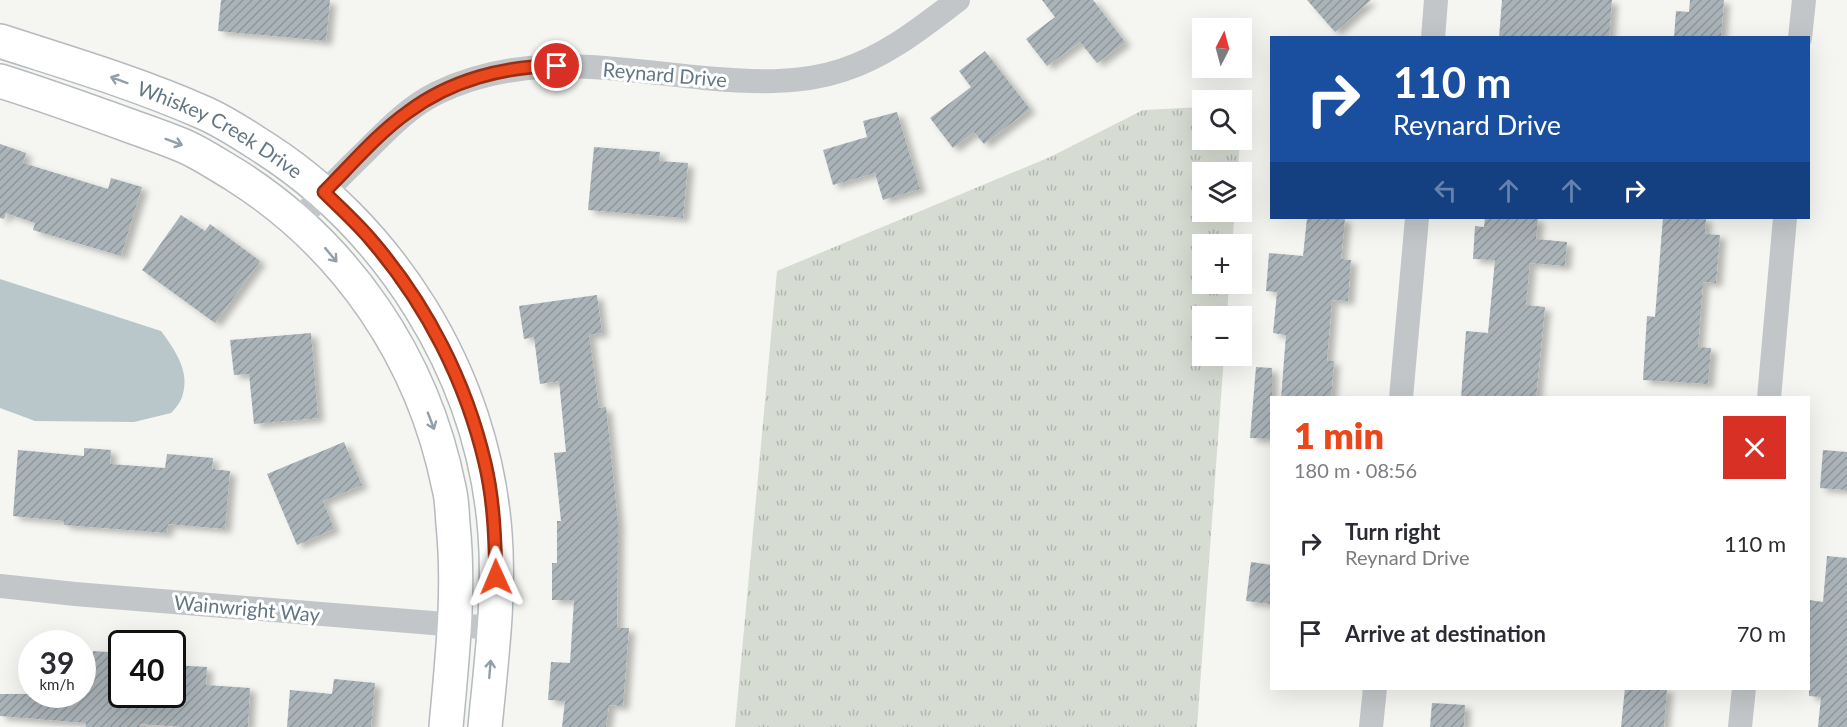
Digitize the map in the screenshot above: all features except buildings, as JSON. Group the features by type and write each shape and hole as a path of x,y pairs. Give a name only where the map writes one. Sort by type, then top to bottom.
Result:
{"street":[{"name":"Reynard Drive","path":"297,222 324,192 407,113 434,94 465,81 500,71 538,66 576,66 733,81 802,79 842,70 881,54 916,32 958,0"},
{"path":"1433,36 1436,0"},
{"path":"1800,36 1804,0"},
{"name":"Whiskey Creek Drive","path":"0,41 121,80 203,112 228,126 278,156 324,192 371,239 397,272 421,306 438,337 466,399 486,465 495,532 496,600 485,727"},
{"name":"Whiskey Creek Drive","path":"0,81 184,146 209,159 258,190 297,222 324,247 364,294 398,345 411,372 434,429 450,489 456,557 455,625 446,727"},
{"path":"1401,396 1417,219"},
{"path":"1769,396 1785,219"},
{"name":"Wainwright Way","path":"0,586 494,628"},
{"path":"1371,727 1375,690"},
{"path":"1740,727 1744,690"}],"green space":[{"path":"1192,108 1192,150 1239,150 1239,162 1192,162 1192,222 1234,222 1233,234 1192,234 1192,294 1228,294 1228,306 1192,306 1192,366 1223,366 1197,727 735,727 777,271 1050,157 1143,110"}],"shaded area":[{"path":"0,279 161,331 183,370 184,388 177,406 171,413 134,422 35,421 0,408"}],"route":[{"path":"496,577 495,532 486,465 466,399 438,337 421,306 371,239 324,192 382,135 434,94 465,81 500,71 557,66"}]}
